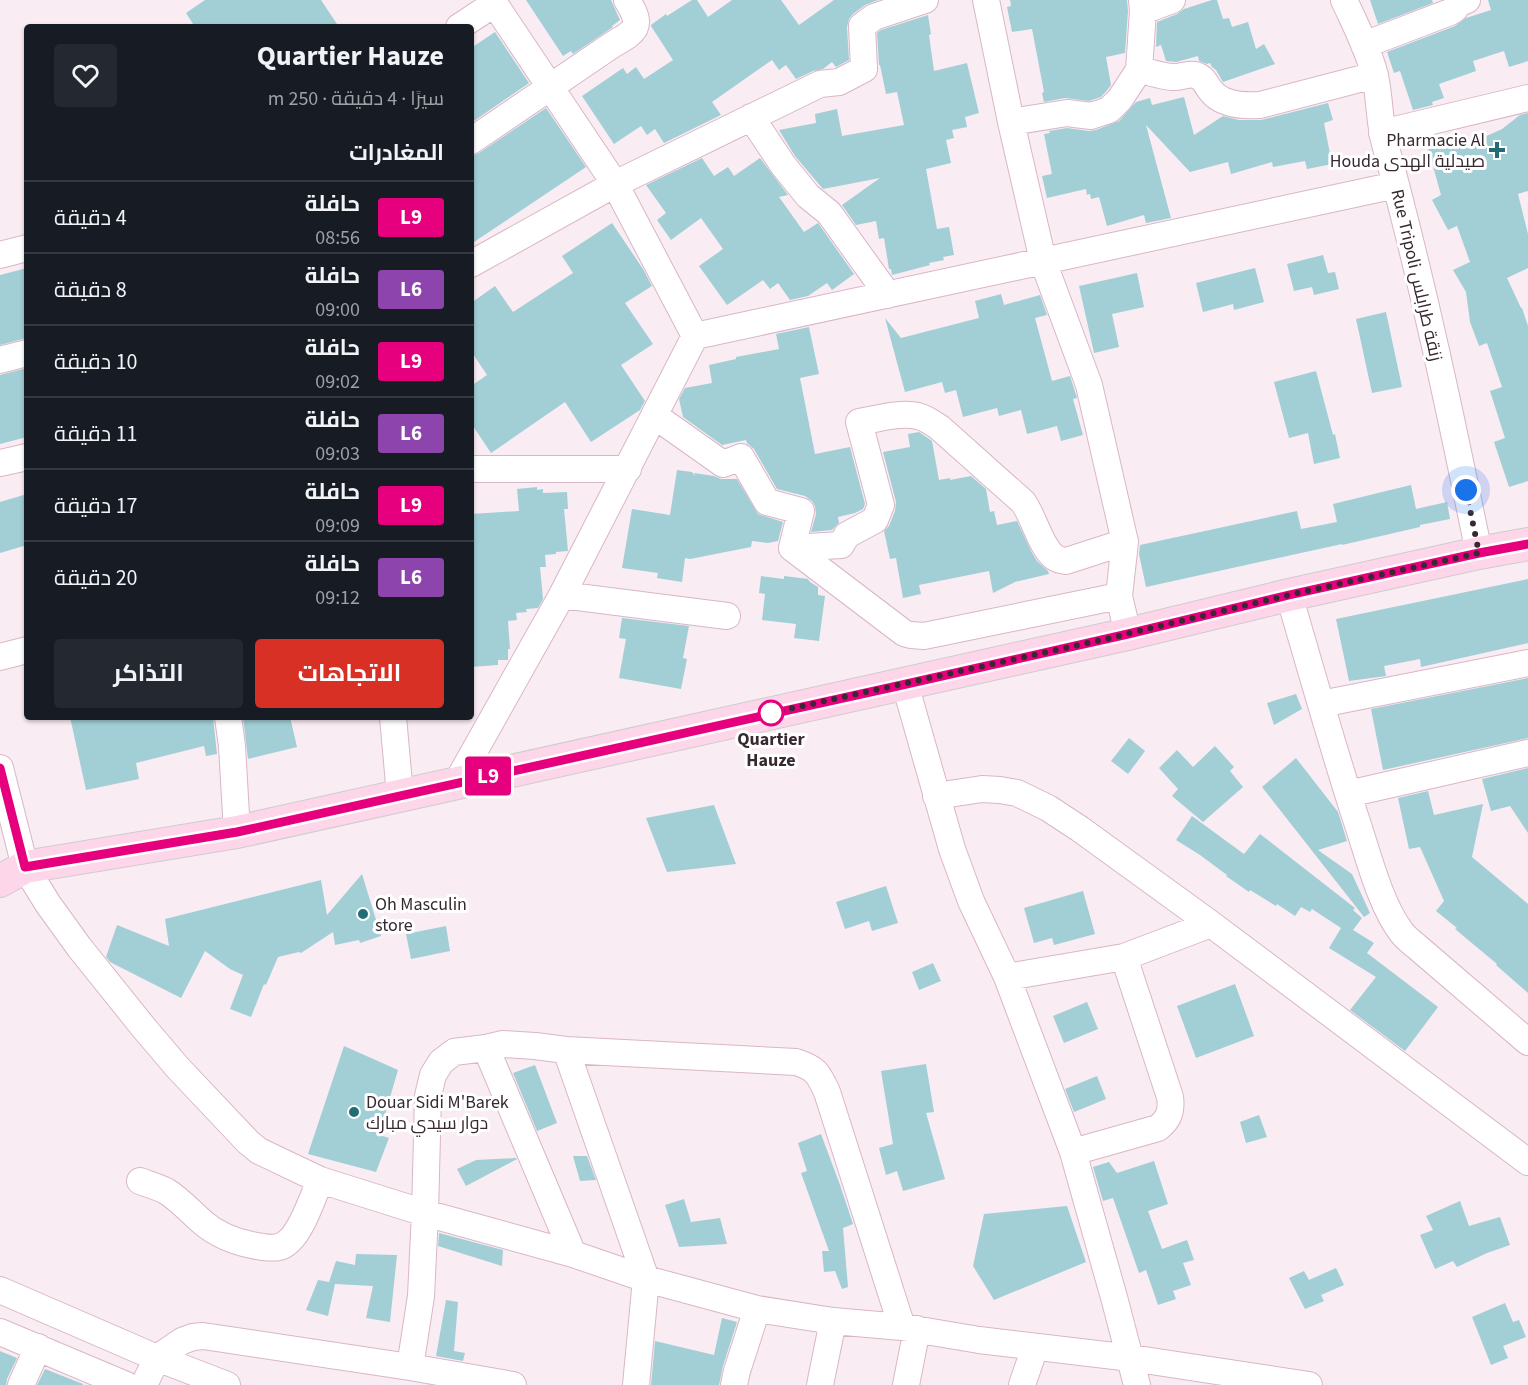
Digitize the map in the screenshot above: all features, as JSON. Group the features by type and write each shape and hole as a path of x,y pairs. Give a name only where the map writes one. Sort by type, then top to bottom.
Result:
{"main road":[{"path":"8,870 237,832 1128,634 1289,595 1528,544"}],"street":[{"path":"474,262 615,184 820,84 839,82 864,69 862,26 874,17 925,0"},
{"path":"986,0 1011,122 1044,261 1089,385 1125,542 1119,596 1128,634"},
{"path":"1011,122 1067,113 1091,116 1109,110 1120,99 1140,70 1142,5 1172,0"},
{"name":"Rue Tripoli زنقة طرابلس","path":"1344,0 1375,75 1382,133 1449,407 1479,553"},
{"path":"1364,45 1450,12 1457,4 1467,0"},
{"path":"463,24 493,2 615,184 695,336"},
{"path":"474,139 629,35 637,22 636,3"},
{"path":"1140,70 1175,78 1193,74 1203,78 1212,93 1222,100 1247,105 1260,105 1375,75"},
{"path":"1382,133 1528,98"},
{"path":"751,117 783,165 808,196 829,213 888,295"},
{"path":"695,336 1396,185"},
{"path":"0,255 24,249"},
{"path":"458,782 562,595 695,336"},
{"path":"0,360 24,354"},
{"path":"792,548 841,545 847,535 875,520 881,505 859,422 904,415 918,416 940,428 1017,497 1029,510 1048,550 1057,559 1066,561 1125,542"},
{"path":"655,416 723,464 741,457 767,502 801,511 792,548"},
{"path":"0,463 24,458"},
{"path":"474,469 628,469"},
{"path":"792,548 897,628 911,636 924,636 1119,596"},
{"path":"562,595 728,616"},
{"path":"1289,595 1348,794 1387,907 1403,935 1528,1042"},
{"path":"0,657 24,651"},
{"path":"1321,704 1528,663"},
{"path":"905,684 952,849 971,901 1006,977 1073,1152 1137,1385"},
{"path":"228,720 237,832"},
{"path":"393,720 400,795"},
{"path":"1348,794 1528,753"},
{"path":"0,768 8,870 48,904 102,976 178,1068 237,1132 259,1151 320,1180 425,1213 573,1254 646,1280 757,1309 833,1321 909,1328 979,1340 1131,1358 1309,1385"},
{"path":"936,796 982,789 1017,793 1080,829 1211,924 1528,1162"},
{"path":"1006,977 1124,957 1211,924"},
{"path":"1073,1152 1158,1128 1169,1116 1170,1097 1124,957"},
{"path":"393,1372 421,1296 428,1096 433,1075 441,1062 454,1052 503,1044 567,1050 796,1062 815,1070 827,1092 909,1328 906,1385"},
{"path":"486,1048 573,1254"},
{"path":"567,1050 646,1280 636,1385"},
{"path":"140,1181 165,1191 222,1236 239,1242 275,1248 287,1243 296,1233 320,1180"},
{"path":"0,1290 157,1358 226,1385"},
{"path":"734,1385 757,1309"},
{"path":"820,1385 833,1321"},
{"path":"0,1332 38,1347 110,1382"},
{"path":"144,1385 157,1358 182,1341 203,1336 393,1372 513,1385"},
{"path":"21,1385 38,1347"},
{"path":"1022,1385 1035,1347"}],"building":[{"path":"205,0 321,0 337,24 193,24 186,13"},
{"path":"526,0 611,0 620,20 573,54 571,51 563,56"},
{"path":"692,0 697,0 708,17 732,0 781,0 799,25 834,0 878,0 865,5 849,19 847,27 849,60 836,67 832,62 823,69 796,79 786,65 779,70 772,60 712,102 721,115 664,143 655,129 647,135 641,126 614,144 582,96 623,68 627,74 636,67 644,79 673,60 651,25"},
{"path":"1010,0 1127,0 1125,53 1106,57 1111,85 1101,97 1089,101 1065,98 1044,102 1032,29 1012,32 1007,7 1011,6"},
{"path":"1217,0 1223,19 1229,18 1232,27 1248,22 1256,49 1264,44 1275,64 1223,82 1210,63 1199,61 1198,56 1176,62 1166,61 1161,45 1156,47 1157,22 1184,9"},
{"path":"1370,0 1432,0 1433,3 1378,24"},
{"path":"1488,0 1528,0 1528,61 1509,67 1504,51 1473,61 1476,71 1439,84 1444,98 1432,102 1433,105 1413,110 1400,71 1394,73 1387,52 1455,26 1466,18 1491,10"},
{"path":"928,15 934,71 967,63 979,113 965,117 967,127 952,130 954,138 946,140 951,163 926,169 937,229 949,227 954,255 943,257 944,260 929,263 930,265 892,275 884,238 879,239 876,221 856,225 842,205 880,178 823,189 795,156 779,130 816,123 815,114 837,109 842,136 904,125 897,92 886,94 879,65 877,33"},
{"path":"495,32 529,83 474,121 474,46"},
{"path":"1184,97 1194,135 1223,116 1239,120 1261,120 1328,103 1333,120 1324,123 1332,164 1307,169 1305,161 1273,167 1272,162 1231,174 1228,162 1190,172 1146,125 1171,218 1146,223 1144,215 1107,226 1099,197 1091,199 1086,189 1047,198 1042,176 1052,174 1044,134 1067,128 1096,130 1119,121 1136,102 1150,98 1152,105"},
{"path":"546,108 586,167 474,242 474,155"},
{"path":"1528,113 1528,191 1518,194 1528,234 1528,268 1507,278 1528,326 1528,481 1509,487 1494,442 1505,438 1490,391 1502,387 1487,343 1479,346 1470,322 1466,292 1453,270 1470,262 1457,226 1448,230 1432,200 1441,195 1428,148 1447,138 1447,148 1463,142 1471,143 1502,129 1520,115"},
{"path":"702,158 714,176 728,167 734,176 760,158 788,195 779,197 804,232 818,223 854,274 832,290 827,283 808,296 790,300 778,283 770,289 763,280 727,305 699,266 723,249 701,218 671,240 657,220 666,213 646,185"},
{"path":"612,223 643,269 652,286 625,303 653,344 621,365 645,401 640,410 591,442 565,402 491,453 474,428 474,384 487,375 474,356 474,301 495,286 513,312 573,273 562,256"},
{"path":"1323,255 1328,273 1335,272 1339,289 1314,295 1312,287 1294,291 1287,264"},
{"path":"1255,268 1264,302 1234,310 1233,304 1203,312 1196,283"},
{"path":"24,269 24,339 0,345 0,275"},
{"path":"1137,273 1144,307 1112,314 1119,347 1094,353 1079,286"},
{"path":"1001,294 1004,305 1040,295 1047,315 1035,318 1052,381 1070,376 1077,398 1073,399 1083,435 1061,441 1057,426 1027,434 1021,410 999,416 997,408 963,417 956,390 945,393 942,382 905,392 885,318 901,338 979,318 975,301"},
{"path":"1386,312 1402,387 1372,393 1356,319"},
{"path":"809,327 819,374 800,378 815,454 850,447 865,504 863,509 855,513 838,517 839,523 832,530 811,532 816,514 812,501 805,496 777,489 754,449 746,440 722,445 683,417 679,399 685,388 712,383 709,365 779,349 776,334"},
{"path":"24,369 24,438 0,444 0,375"},
{"path":"1316,371 1340,458 1314,464 1308,433 1289,438 1274,382"},
{"path":"919,432 932,441 939,480 971,476 986,489 990,512 994,511 997,525 1017,521 1032,553 1049,574 1015,582 993,593 989,571 919,585 921,594 903,598 896,558 890,559 884,531 889,526 896,502 883,452 910,447 908,434"},
{"path":"677,470 692,472 695,476 694,473 721,479 737,479 758,514 783,522 778,541 768,543 752,541 751,547 690,559 685,558 682,582 657,578 658,573 622,568 632,509 670,515"},
{"path":"1411,485 1416,509 1447,502 1450,519 1146,587 1139,554 1140,545 1297,511 1301,529 1337,522 1333,504"},
{"path":"537,487 537,490 543,489 543,493 567,492 568,509 564,509 568,551 545,555 546,567 540,567 543,599 538,608 516,613 517,620 508,621 510,649 508,649 508,660 498,660 498,665 474,667 474,514 519,511 517,489"},
{"path":"24,495 24,546 0,553 0,502"},
{"path":"761,576 808,579 818,587 818,595 825,596 819,641 794,638 796,624 762,620 765,594 759,593"},
{"path":"1528,579 1528,643 1421,667 1420,659 1384,666 1386,676 1349,681 1336,619"},
{"path":"622,618 689,626 683,658 687,659 681,689 619,678 626,639 619,638"},
{"path":"1528,678 1528,738 1383,770 1371,709"},
{"path":"1296,694 1302,709 1274,725 1267,703"},
{"path":"71,720 213,720 217,754 206,756 204,746 136,763 139,779 86,790"},
{"path":"243,720 291,720 297,747 248,759"},
{"path":"1129,738 1145,751 1128,774 1111,761"},
{"path":"1215,746 1234,767 1230,771 1243,787 1203,822 1172,796 1178,789 1159,768 1177,750 1193,767"},
{"path":"1296,758 1338,812 1347,841 1318,850 1352,874 1370,913 1364,917 1262,787"},
{"path":"1528,768 1528,833 1510,806 1491,811 1482,779"},
{"path":"1428,791 1434,815 1483,804 1472,857 1528,904 1528,993 1436,911 1444,901 1420,847 1409,849 1398,798"},
{"path":"714,805 736,864 667,872 646,818"},
{"path":"1192,816 1244,854 1260,834 1355,908 1353,910 1362,918 1353,930 1374,943 1367,953 1438,1007 1405,1051 1350,1010 1376,977 1329,948 1341,928 1312,909 1310,912 1301,907 1295,916 1277,904 1276,906 1250,890 1249,892 1176,840"},
{"path":"362,874 381,936 360,943 359,940 335,945 333,932 301,953 278,957 251,1017 230,1009 243,975 230,969 205,951 181,998 110,962 106,957 117,925 169,946 165,919 321,880 327,915"},
{"path":"886,886 898,923 872,931 869,921 845,929 836,902"},
{"path":"1083,891 1095,934 1054,945 1052,938 1034,943 1024,908"},
{"path":"446,926 450,951 411,959 406,934"},
{"path":"933,963 941,981 919,990 912,972"},
{"path":"1235,984 1254,1036 1196,1058 1177,1006"},
{"path":"1087,1002 1098,1029 1064,1043 1053,1016"},
{"name":"Douar Sidi M'Barek دوار سيدي مبارك","path":"344,1046 398,1070 379,1135 389,1138 376,1172 308,1154"},
{"path":"926,1064 934,1112 926,1113 945,1179 903,1191 897,1171 886,1175 879,1148 893,1144 881,1071"},
{"path":"535,1065 557,1123 537,1131 513,1073"},
{"path":"1097,1076 1106,1099 1074,1112 1065,1089"},
{"path":"1259,1115 1267,1137 1246,1143 1240,1122"},
{"path":"821,1134 853,1224 843,1228 848,1287 842,1289 835,1271 824,1272 822,1251 829,1251 801,1173 807,1171 798,1143"},
{"path":"573,1156 587,1156 596,1180 580,1181"},
{"path":"516,1158 466,1186 457,1169 476,1160"},
{"path":"1154,1161 1168,1204 1148,1211 1162,1249 1187,1240 1194,1260 1183,1263 1191,1285 1173,1291 1176,1299 1158,1305 1146,1270 1139,1273 1113,1198 1103,1201 1093,1167 1109,1162 1117,1173"},
{"path":"684,1199 691,1222 720,1218 727,1244 679,1247 665,1205"},
{"path":"1460,1201 1469,1226 1500,1217 1510,1245 1457,1267 1453,1261 1435,1269 1420,1235 1433,1230 1426,1216"},
{"path":"1067,1206 1086,1262 994,1300 973,1266 984,1214"},
{"path":"439,1233 503,1250 502,1266 438,1246"},
{"path":"356,1254 397,1255 390,1322 366,1318 373,1286 335,1284 328,1316 306,1310 318,1280 329,1282 336,1261 355,1265"},
{"path":"1336,1268 1344,1285 1321,1295 1324,1301 1305,1309 1289,1278 1304,1271 1309,1280"},
{"path":"446,1300 458,1302 454,1351 465,1353 463,1361 436,1356"},
{"path":"1505,1303 1513,1322 1519,1320 1526,1337 1503,1346 1508,1358 1491,1365 1472,1317"},
{"path":"722,1318 737,1322 719,1385 651,1385 655,1341 714,1355"},
{"path":"0,1351 17,1358 6,1385 0,1385"},
{"path":"45,1369 83,1384 83,1385 37,1385"}],"bus line":[{"name":"L9","path":"0,768 25,867 237,832 893,687 1289,595 1528,544"}],"place":[{"name":"Pharmacie Al Houda صيدلية الهدى","path":"1497,150"},
{"name":"Quartier Hauze","path":"771,713"},
{"name":"Oh Masculin store","path":"363,914"},
{"name":"Douar Sidi M'Barek دوار سيدي مبارك","path":"354,1112"}],"route":[{"path":"771,713 1479,553 1466,490"}]}
